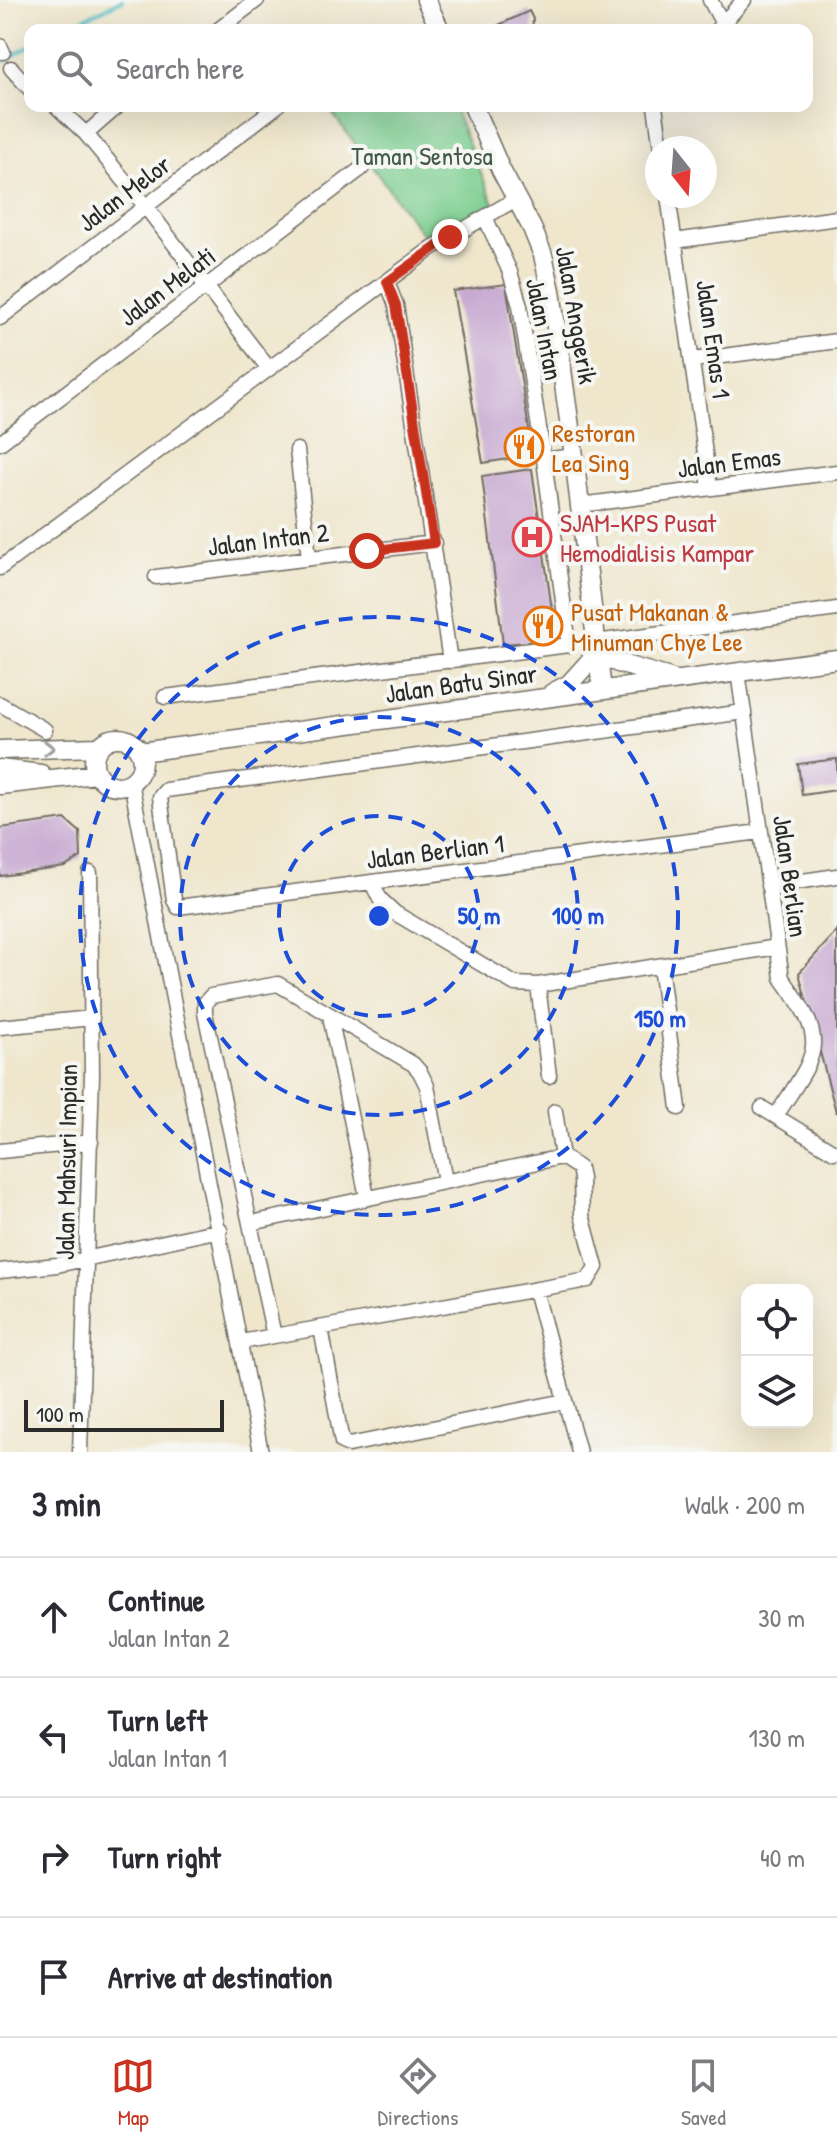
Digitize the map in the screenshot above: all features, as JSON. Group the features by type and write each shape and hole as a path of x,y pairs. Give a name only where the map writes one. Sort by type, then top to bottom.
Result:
{"street":[{"path":"226,24 257,0"},
{"path":"426,0 432,24"},
{"path":"710,0 719,24"},
{"path":"723,24 744,0"},
{"path":"11,68 24,82"},
{"path":"62,112 86,134 146,207 269,369"},
{"path":"86,134 111,112"},
{"name":"Jalan Melor","path":"0,318 269,112"},
{"name":"Jalan Anggerik","path":"476,112 543,255 553,301 602,690"},
{"path":"656,112 659,136"},
{"name":"Jalan Melati","path":"0,443 362,168"},
{"path":"0,568 432,248 516,199"},
{"name":"Jalan Emas 1","path":"670,208 710,488"},
{"name":"Jalan Intan","path":"450,661 569,645 520,306 510,272 485,217"},
{"path":"675,241 837,218"},
{"path":"165,697 450,661 396,305 387,282"},
{"path":"693,360 837,341"},
{"path":"297,450 309,558"},
{"path":"544,460 574,456"},
{"name":"Jalan Emas","path":"580,505 837,472"},
{"name":"Jalan Intan 2","path":"156,577 434,543"},
{"path":"543,698 569,684 597,648 837,609"},
{"path":"597,648 618,663 679,680"},
{"name":"Jalan Batu Sinar","path":"140,752 837,659"},
{"name":"Jalan Berlian","path":"738,672 782,978 806,1012 815,1045 811,1060 776,1116"},
{"path":"0,704 45,730"},
{"name":"Jalan Berlian 1","path":"744,712 166,790 160,797 166,847 174,900 178,907 760,832"},
{"path":"121,738 136,745 140,752 140,772 131,782 116,786 108,784 96,774 93,760 98,747 104,741 121,738"},
{"path":"0,750 98,747"},
{"path":"0,769 63,778"},
{"path":"0,785 96,774"},
{"path":"131,782 261,1452"},
{"name":"Jalan Mahsuri Impian","path":"80,1452 91,1142 90,873"},
{"path":"768,886 837,876"},
{"path":"372,883 380,899 395,913 515,984 538,985 777,947"},
{"path":"660,966 679,1108"},
{"path":"274,1336 205,1013 205,1003 211,996 278,984 413,1064 427,1086 445,1181"},
{"path":"538,985 549,1076"},
{"path":"330,1016 367,1197"},
{"path":"0,1027 92,1018"},
{"path":"762,1108 834,1152"},
{"path":"555,1111 562,1157"},
{"path":"0,1151 91,1142"},
{"path":"241,1342 588,1280 596,1267 582,1215 579,1168 562,1157 251,1223"},
{"path":"0,1271 57,1265 220,1230"},
{"path":"535,1290 579,1452"},
{"path":"321,1328 342,1442 349,1445 565,1401"}],"green space":[{"name":"Taman Sentosa","path":"331,112 456,112 494,204 429,243"}],"building":[{"path":"529,11 533,19 533,24 501,24"},
{"path":"506,284 533,455 483,463 453,291"},
{"path":"532,469 555,631 540,641 503,644 482,476"},
{"path":"837,759 837,790 802,795 798,764"},
{"path":"65,819 80,832 81,857 65,867 0,876 0,828"},
{"path":"837,931 837,1112 836,1112 799,973"}],"waterway":[{"path":"73,24 122,0"},
{"path":"0,63 24,49"}],"place":[{"name":"Restoran Lea Sing","path":"524,447"},
{"name":"SJAM-KPS Pusat Hemodialisis Kampar","path":"532,537"},
{"name":"Pusat Makanan & Minuman Chye Lee","path":"543,626"}],"route":[{"path":"367,551 434,543 396,305 387,282 450,237"}]}
